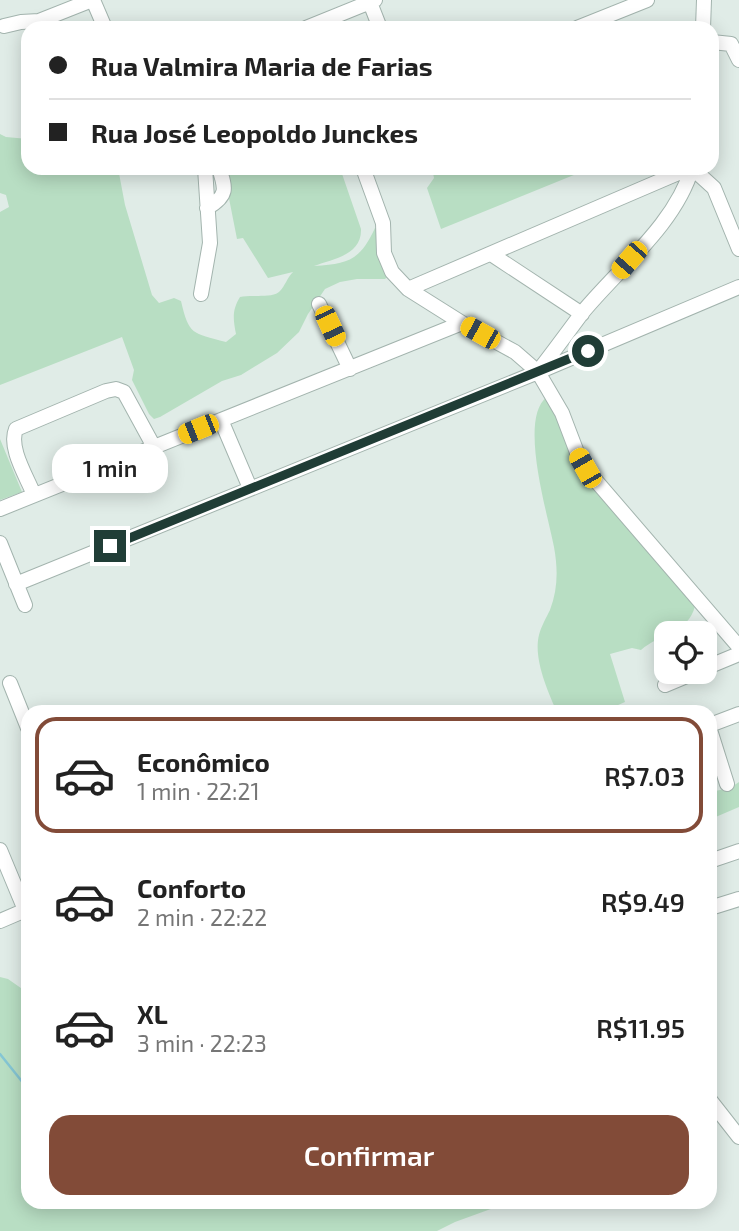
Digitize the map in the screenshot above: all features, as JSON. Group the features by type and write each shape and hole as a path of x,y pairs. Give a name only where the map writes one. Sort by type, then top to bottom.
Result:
{"street":[{"path":"42,21 93,0 102,21"},
{"path":"596,21 647,0"},
{"path":"702,21 704,0"},
{"path":"323,21 371,1 378,21"},
{"path":"4,26 21,22"},
{"path":"719,42 731,44 739,60"},
{"path":"201,294 210,243 205,175"},
{"path":"207,208 223,197 225,190 221,175"},
{"path":"366,175 383,223 384,253 392,272 408,289 462,324 515,352 538,372 562,413 585,468 739,647"},
{"path":"408,289 675,175"},
{"path":"538,372 582,314 671,212 689,175"},
{"path":"699,175 714,188 739,249"},
{"path":"491,254 582,314"},
{"path":"16,584 538,372 739,287"},
{"path":"320,304 350,369"},
{"path":"0,509 462,324"},
{"path":"34,495 14,446 13,436 16,429 94,395 116,389 124,392 154,447"},
{"path":"220,420 250,488"},
{"path":"0,543 25,605"},
{"path":"717,663 739,654"},
{"path":"0,696 5,686"},
{"path":"5,686 21,715"},
{"path":"717,725 739,714"},
{"path":"717,751 727,784"},
{"path":"0,850 21,897"},
{"path":"717,859 739,851"},
{"path":"717,906 739,899"},
{"path":"0,921 21,912"},
{"path":"717,1109 739,1137"}],"green space":[{"path":"0,134 21,138 21,175 119,175 125,205 152,295 159,303 174,298 181,301 194,331 226,342 236,334 234,315 240,297 277,293 293,272 268,278 243,238 237,239 224,175 342,175 361,229 360,238 357,245 345,255 314,266 336,264 352,258 364,247 375,228 379,228 388,276 385,279 340,282 325,289 299,332 277,353 241,375 222,381 154,419 132,380 134,370 122,337 0,385 0,212 9,207 6,195 0,193"},
{"path":"433,175 574,175 441,229 427,188"},
{"path":"547,397 574,457 695,606 687,621 654,621 654,641 641,650 632,648 610,654 625,702 618,705 554,705 546,685 538,644 555,594 556,563 537,468 535,425 539,408"},
{"path":"0,439 22,492 0,500"},
{"path":"739,782 739,807 717,816 717,791 730,788"},
{"path":"0,977 21,988 21,1209 491,1209 437,1231 0,1231"}],"waterway":[{"path":"0,1054 21,1080"}],"route":[{"path":"110,546 588,351"}]}
